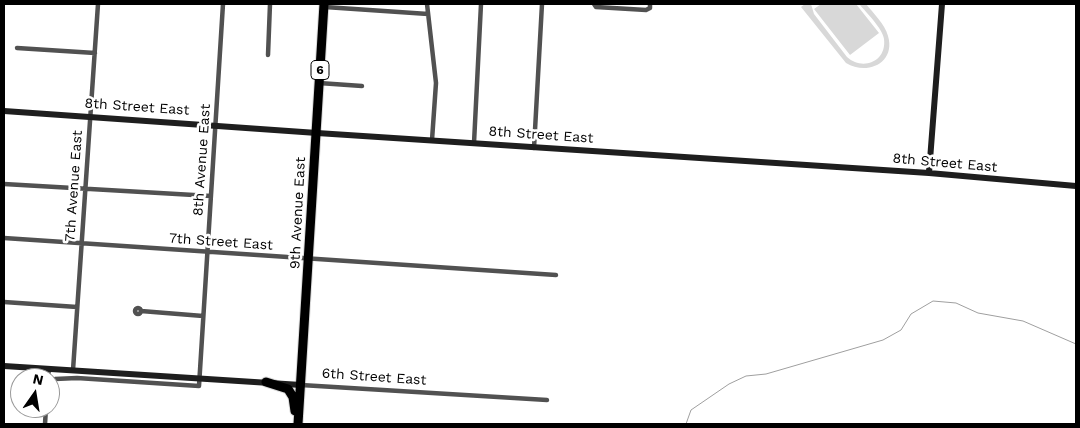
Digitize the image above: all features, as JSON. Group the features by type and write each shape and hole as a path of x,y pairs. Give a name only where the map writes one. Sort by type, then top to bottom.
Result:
{"highway":[{"name":"9th Avenue East","path":"298,424 324,5"},
{"path":"266,382 283,386 291,392 298,424"}],"main road":[{"path":"929,173 942,4"},
{"name":"8th Street East","path":"4,111 929,173 1076,186"},
{"name":"6th Street East","path":"4,366 34,368"},
{"name":"6th Street East","path":"60,369 301,385"}],"street":[{"name":"7th Avenue East","path":"73,370 98,4"},
{"name":"8th Avenue East","path":"200,378 223,4"},
{"path":"428,4 436,83 432,140"},
{"path":"474,144 481,4"},
{"path":"534,148 542,4"},
{"path":"594,4 596,7 646,10 650,8 650,4"},
{"path":"268,55 271,5"},
{"path":"324,5 428,14"},
{"path":"17,48 95,53"},
{"path":"320,83 362,86"},
{"path":"4,184 211,196"},
{"name":"7th Street East","path":"4,238 556,275"},
{"path":"4,302 77,308"},
{"path":"141,311 203,316"},
{"name":"6th Street East","path":"60,378 198,386 200,378"},
{"name":"6th Street East","path":"301,385 547,400"}],"shaded area":[{"path":"805,4 811,4 814,14 847,57 853,61 866,64 878,58 882,53 884,39 870,16 859,4 866,4 882,23 888,36 888,53 884,60 871,67 863,68 854,67 846,63 801,7"},
{"path":"821,4 856,4 879,33 850,55 814,9"}],"waterway":[{"path":"686,424 691,410 729,384 746,376 766,374 883,340 901,330 911,314 933,301 956,303 978,313 1023,321 1076,344"}]}
